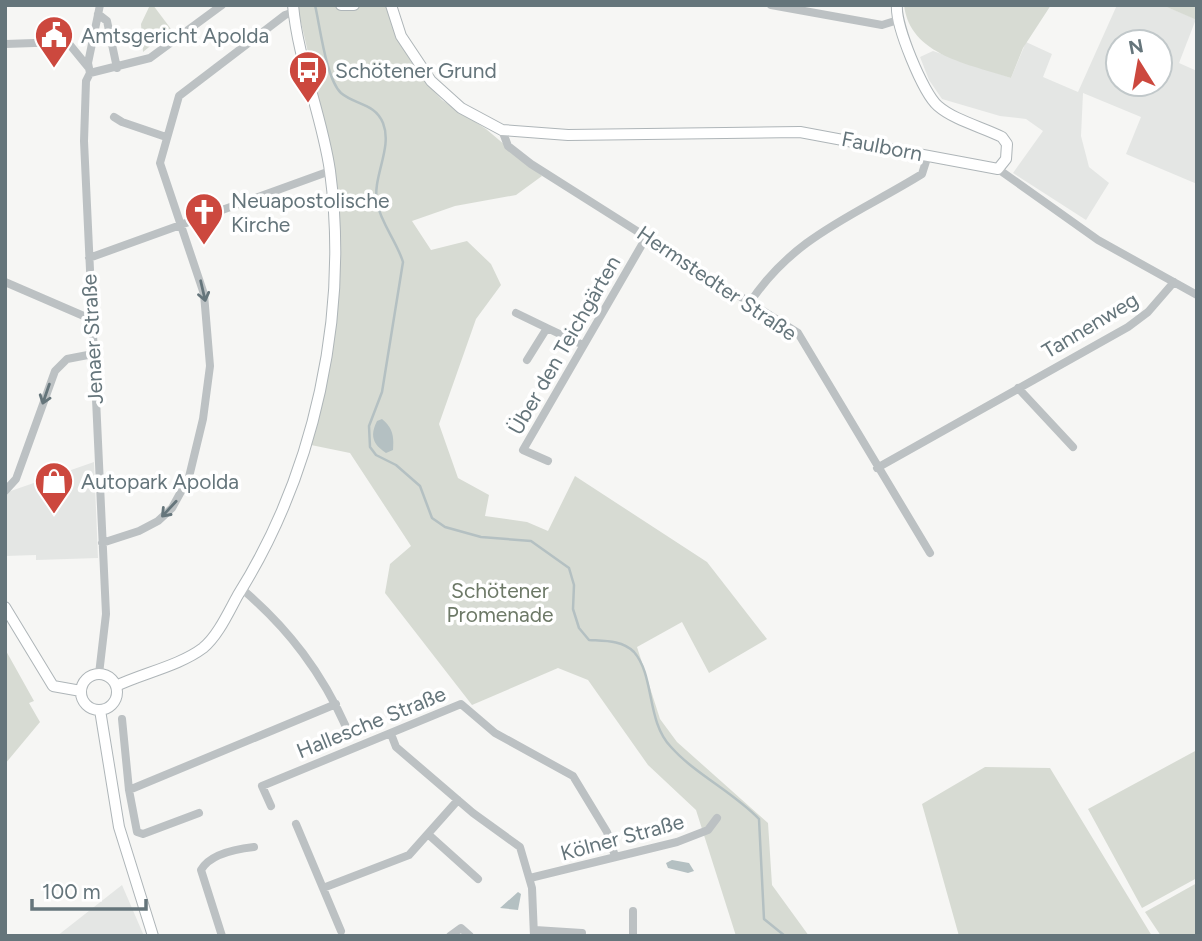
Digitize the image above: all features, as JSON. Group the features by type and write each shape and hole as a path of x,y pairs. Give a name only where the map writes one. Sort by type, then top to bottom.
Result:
{"street":[{"path":"5,44 64,42 89,66 117,68 150,58 222,5"},
{"path":"341,5 354,5"},
{"name":"Hermstedter Straße","path":"391,5 401,36 431,81 461,108 502,130 529,134"},
{"path":"771,5 882,25 898,20"},
{"path":"897,5 898,20 929,96 936,104 1002,137 1007,144 1006,159 998,169"},
{"path":"99,9 107,21 117,68"},
{"name":"Jenaer Straße","path":"99,9 85,88 84,141 106,614 99,674"},
{"path":"102,544 139,531 158,521 172,508 188,477 196,452 210,366 208,321 204,294 160,163 179,96 184,89 293,9 330,171 334,234 323,370 312,420 292,484 242,589 204,648 116,686"},
{"path":"114,117 166,137"},
{"name":"Hermstedter Straße","path":"502,130 509,146 531,164 798,333 929,553"},
{"name":"Faulborn","path":"529,134 800,132 998,169 1098,240 1197,295"},
{"path":"749,304 768,275 815,235 922,174 928,155"},
{"path":"89,258 330,171"},
{"name":"Über den Teichgärten","path":"548,461 523,450 647,236"},
{"path":"5,282 93,320"},
{"name":"Tannenweg","path":"877,468 1128,327 1148,312 1174,282"},
{"name":"Über den Teichgärten","path":"516,313 583,345"},
{"path":"527,360 547,328"},
{"path":"5,491 16,479 55,371 67,359 93,354"},
{"path":"1018,388 1073,447"},
{"path":"242,589 267,610 306,653 347,729"},
{"path":"5,607 53,686 81,691"},
{"path":"99,674 109,678 116,686 114,702 100,710 86,705 81,691 84,681 99,674"},
{"path":"129,790 335,704"},
{"name":"Hallesche Straße","path":"271,806 262,786 461,704 495,733 573,776 607,832 615,856"},
{"path":"100,710 119,827 153,936"},
{"path":"122,719 129,790 137,832 143,834 199,813"},
{"path":"391,734 396,747 458,800 520,847 530,878 535,933 582,933"},
{"path":"323,888 410,855 458,800"},
{"name":"Kölner Straße","path":"530,878 624,856 700,834 713,825 717,818"},
{"path":"296,824 341,931"},
{"path":"429,835 478,879"},
{"path":"222,936 201,870 209,860 240,848 254,847"},
{"path":"633,911 633,936"},
{"path":"450,936 461,928 470,936"}],"shaded area":[{"path":"1117,5 1162,5 1196,19 1179,63 1197,71 1197,184 1126,154 1141,117 1083,93 1081,136 1089,167 1109,183 1086,220 1013,173 1043,131 1026,119 1000,116 942,99 929,80 920,57 933,51 1011,78 1026,42 1052,54 1043,77 1078,92 1104,34 1104,98 1174,98 1174,28 1107,28"},
{"path":"382,419 391,429 393,436 393,450 386,453 375,443 373,435 377,421"},
{"path":"94,462 98,558 36,560 36,555 5,556 5,493"},
{"path":"672,860 689,863 694,871 688,873 668,868 666,863"},
{"path":"122,885 144,936 57,936"},
{"path":"518,892 521,894 518,910 500,908"}],"green space":[{"path":"150,5 153,5 171,29 143,52 141,24"},
{"name":"Schötener Promenade","path":"297,5 335,5 354,10 360,5 387,5 417,73 442,100 486,129 542,176 516,195 455,206 412,221 431,250 467,241 491,264 501,285 476,319 439,424 458,478 489,495 485,516 527,522 548,531 575,476 707,562 767,639 709,673 682,622 637,647 660,719 677,742 768,823 772,885 809,936 736,936 696,810 648,765 588,680 558,668 472,705 385,593 390,564 411,546 350,453 311,445 339,234 335,169"},
{"path":"904,5 1051,5 1023,48 1011,78 961,62 930,47 917,36"},
{"path":"1162,5 1197,5 1197,20"},
{"path":"5,649 34,701 29,703 40,722 5,764"},
{"path":"1197,750 1197,878 1142,908 1088,809"},
{"path":"985,767 1050,768 1152,936 959,936 922,804"},
{"path":"1197,883 1197,936 1161,936 1145,912"}],"waterway":[{"path":"315,5 321,38 336,86 346,97 370,108 383,123 386,142 377,183 377,203 403,262 382,392 369,426 370,447 376,455 396,465 420,486 432,518 445,527 481,537 531,541 569,568 574,585 573,609 579,628 589,640 618,643 634,652 645,673 658,725 671,747 759,819 764,919 785,936"}],"place":[{"name":"Amtsgericht Apolda","path":"54,69"},
{"name":"Schötener Grund","path":"308,104"},
{"name":"Neuapostolische Kirche","path":"204,246"},
{"name":"Autopark Apolda","path":"54,515"}]}
